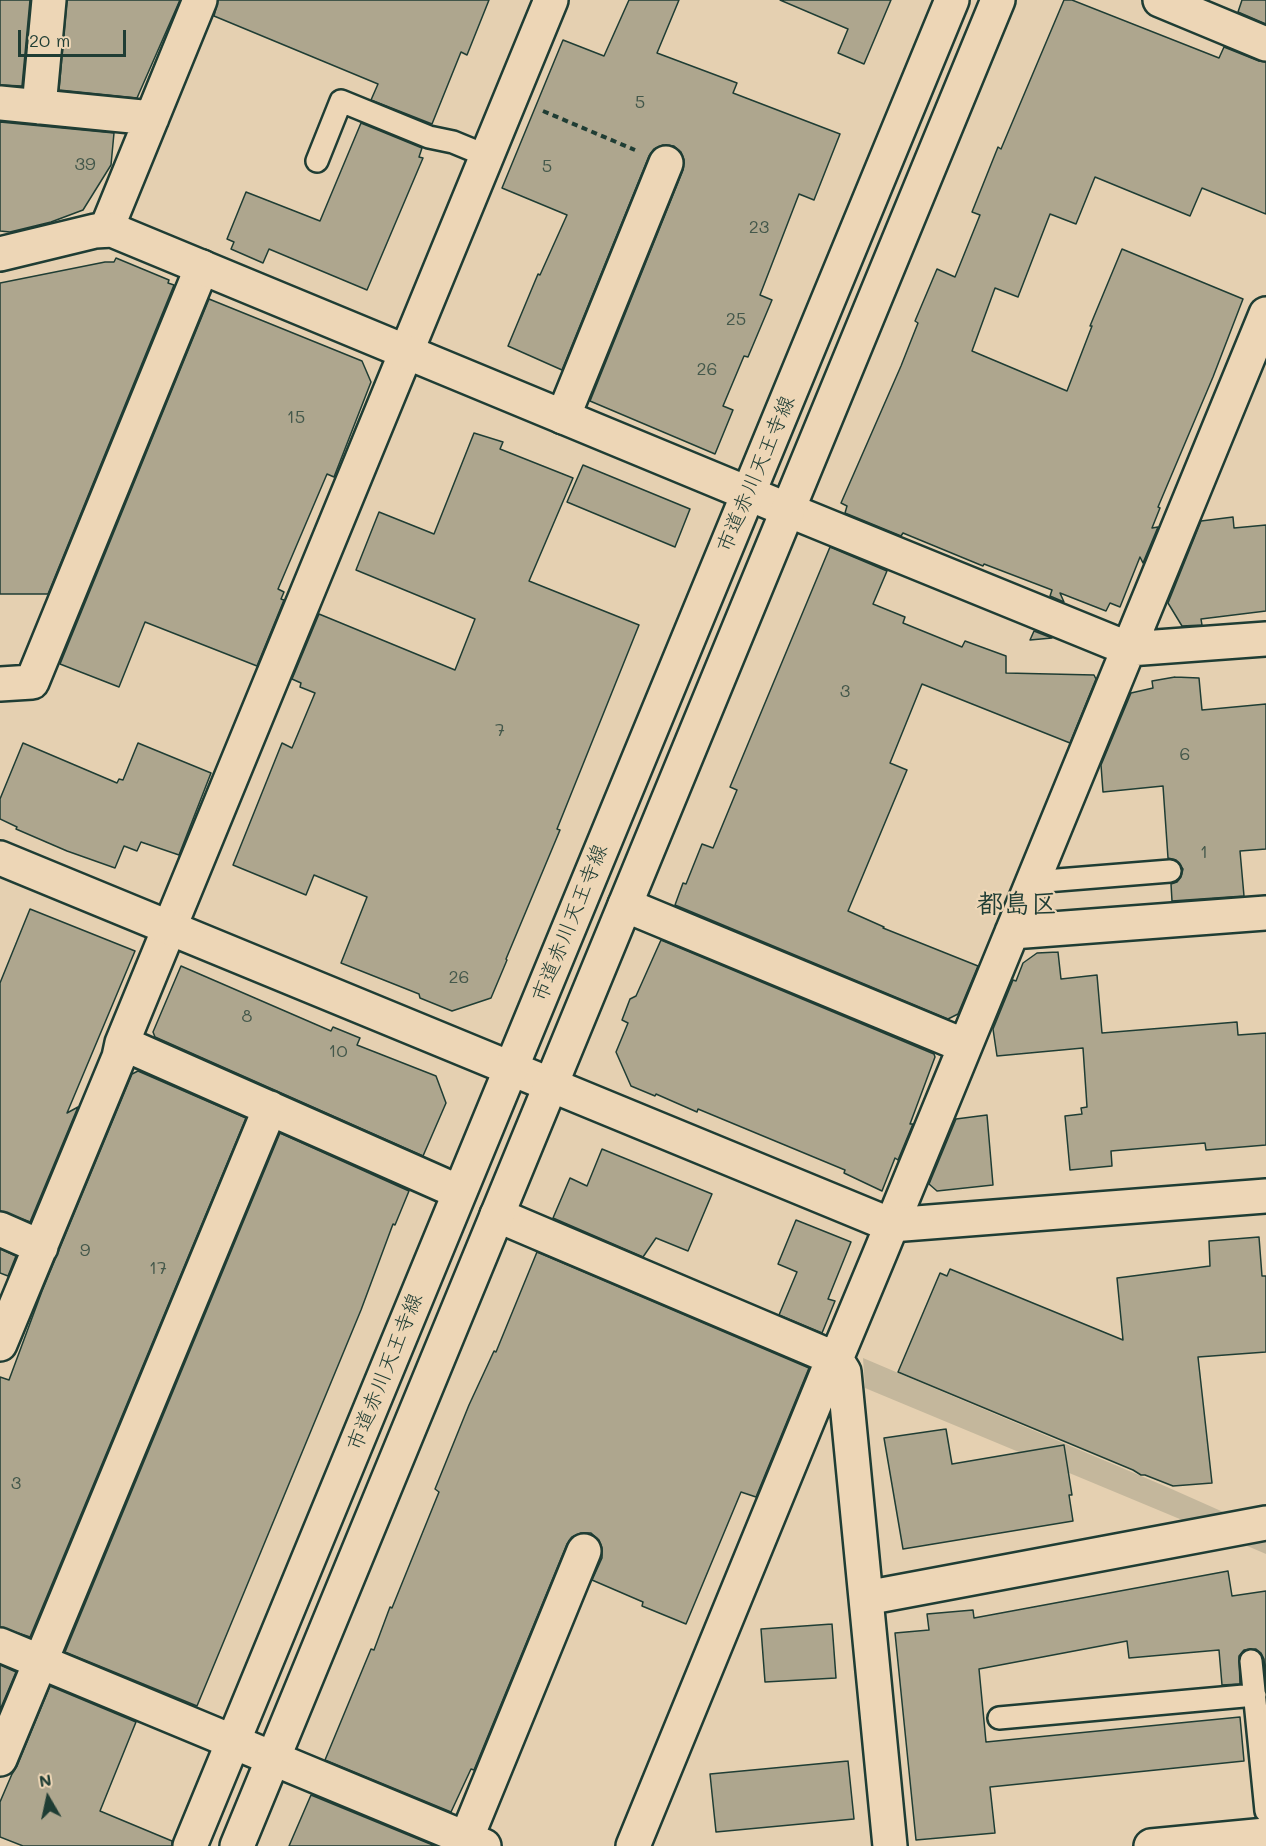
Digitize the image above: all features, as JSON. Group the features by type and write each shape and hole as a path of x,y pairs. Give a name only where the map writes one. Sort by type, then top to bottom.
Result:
{"street":[{"path":"39,106 49,0"},
{"path":"106,230 200,0"},
{"path":"0,1344 120,1057 122,1043 551,0"},
{"name":"市道赤川天王寺線","path":"190,1846 952,0"},
{"name":"市道赤川天王寺線","path":"237,1846 998,0"},
{"path":"1160,0 1266,44"},
{"path":"0,103 152,117"},
{"path":"563,417 666,163"},
{"path":"0,254 106,230 120,233 1129,650 1266,639"},
{"path":"0,684 32,682 202,267"},
{"path":"633,1846 1266,314"},
{"path":"0,858 891,1225 1266,1196"},
{"path":"625,905 965,1046"},
{"path":"1012,932 1266,913"},
{"path":"122,1043 459,1192"},
{"path":"0,1759 270,1108"},
{"path":"497,1215 836,1359 844,1372 890,1846"},
{"path":"0,1229 41,1246"},
{"path":"866,1598 1266,1523"},
{"path":"0,1645 475,1842 584,1551"},
{"path":"1151,1846 1266,1835"}],"lane":[{"path":"317,160 341,101 429,137 453,142 487,156"},
{"path":"1033,882 1170,871"},
{"path":"1251,1661 1266,1810"},
{"path":"999,1718 1255,1695"}],"path":[{"path":"539,109 666,163"}],"shaded area":[{"path":"863,1358 1230,1515 1187,1522 865,1388"},
{"path":"1266,1541 1266,1554 1245,1545"}],"building":[{"path":"0,0 30,0 22,86 0,85"},
{"path":"67,0 180,0 137,98 59,90"},
{"path":"218,0 489,0 467,55 461,52 432,124 371,100 378,84 214,16"},
{"path":"629,0 679,0 657,53 737,83 733,93 840,134 814,200 799,194 760,295 772,300 748,357 744,356 723,406 733,410 715,454 590,401 683,170 684,160 681,152 674,146 663,145 654,149 649,156 562,370 508,346 538,274 540,275 567,215 502,188 563,40 604,56"},
{"path":"780,0 891,0 864,64 838,53 848,29"},
{"path":"1064,0 1072,0 1219,58 1224,47 1266,62 1266,214 1202,188 1190,216 1095,177 1076,224 1050,214 1018,297 995,288 972,351 1067,391 1092,326 1090,326 1122,249 1243,299 1158,507 1160,508 1152,528 1158,527 1143,563 1140,557 1120,607 1110,603 1106,611 1060,593 1064,602 1050,596 1052,590 984,564 983,566 903,533 901,536 845,513 847,506 841,503 901,366 918,323 915,321 937,269 955,277 980,215 972,212 998,147 1001,149"},
{"path":"1242,0 1266,0 1266,24 1238,12"},
{"path":"0,122 114,133 111,165 83,210 51,222 10,232 0,231"},
{"path":"361,123 422,148 419,157 423,158 367,290 269,249 263,263 231,249 234,242 227,239 246,192 320,221"},
{"path":"116,258 169,280 168,283 174,285 48,594 0,594 0,283 114,262"},
{"path":"209,299 362,361 371,382 334,477 327,474 278,589 284,592 281,599 284,600 257,666 145,622 119,687 60,664"},
{"path":"474,433 503,442 500,449 573,478 529,581 639,625 557,829 560,830 491,998 452,1011 420,998 419,994 341,963 367,897 314,875 306,895 233,865 282,743 292,748 315,693 300,687 301,683 292,679 319,614 455,670 475,619 356,570 379,512 434,534"},
{"path":"583,465 690,509 675,547 567,502"},
{"path":"1233,517 1234,528 1266,525 1266,611 1201,619 1202,625 1182,626 1168,603 1201,521"},
{"path":"830,547 887,571 873,604 905,617 903,623 962,647 965,641 1006,656 1006,673 1094,675 1096,679 1070,743 922,684 890,763 907,770 848,911 883,928 978,966 958,1014 948,1019 675,905 702,844 713,848 737,790 730,787"},
{"path":"1034,631 1052,638 1030,640"},
{"path":"1175,677 1199,678 1202,710 1266,704 1266,849 1240,851 1244,896 1172,901 1171,884 1177,882 1181,877 1183,869 1176,860 1168,858 1163,786 1103,792 1101,765 1131,693 1153,688 1152,681"},
{"path":"23,743 117,783 119,779 123,780 138,743 211,773 179,855 141,842 137,851 124,846 115,868 67,851 16,829 17,827 0,819 0,799"},
{"path":"30,909 135,951 67,1113 78,1107 30,1222 0,1211 0,983"},
{"path":"661,940 934,1054 935,1057 910,1124 913,1124 898,1160 895,1158 882,1191 844,1173 845,1170 698,1109 697,1112 631,1086 616,1052 628,1023 622,1020 630,999 636,996"},
{"path":"1058,952 1061,979 1097,975 1102,1033 1237,1022 1238,1035 1266,1033 1266,1145 1206,1150 1205,1143 1111,1151 1112,1166 1070,1170 1065,1116 1082,1114 1081,1108 1087,1107 1083,1048 997,1056 993,1029 1013,980 1016,981 1023,963 1037,953"},
{"path":"181,966 331,1031 333,1027 360,1038 357,1045 436,1076 446,1103 423,1156 155,1037 153,1032"},
{"path":"138,1071 246,1118 30,1637 0,1627 0,1377 9,1380 42,1291 132,1074"},
{"path":"987,1115 993,1185 937,1191 929,1184 956,1119"},
{"path":"280,1133 409,1191 395,1225 393,1224 361,1310 197,1706 65,1652"},
{"path":"602,1149 712,1194 688,1251 656,1238 643,1257 553,1218 570,1178 587,1186"},
{"path":"796,1220 851,1242 828,1299 835,1301 822,1333 779,1315 797,1272 778,1264"},
{"path":"1259,1237 1262,1276 1266,1276 1266,1352 1198,1357 1212,1483 1173,1486 1141,1475 898,1372 940,1273 947,1276 950,1269 1123,1340 1117,1278 1210,1266 1209,1241"},
{"path":"0,1249 16,1256 8,1276 0,1273"},
{"path":"537,1252 809,1368 756,1497 741,1492 686,1624 642,1606 643,1602 592,1580 602,1558 599,1540 591,1533 581,1533 572,1537 567,1544 474,1770 471,1769 451,1812 325,1760 371,1649 374,1650 390,1607 392,1608 439,1492 435,1489 469,1405 494,1351 496,1352"},
{"path":"946,1429 952,1464 1064,1445 1072,1495 1069,1495 1073,1521 903,1549 884,1438"},
{"path":"1228,1571 1232,1596 1266,1591 1266,1683 1264,1659 1256,1649 1244,1650 1239,1656 1240,1684 1222,1685 1219,1650 1129,1658 1127,1641 979,1669 986,1742 1240,1717 1244,1761 990,1787 995,1833 916,1840 895,1633 929,1630 927,1614 973,1610 974,1618"},
{"path":"832,1624 836,1678 765,1682 761,1629"},
{"path":"0,1665 16,1672 0,1710"},
{"path":"50,1686 136,1722 100,1811 172,1841 172,1846 23,1846 0,1837 0,1802"},
{"path":"848,1761 854,1819 716,1832 710,1774"},
{"path":"311,1795 435,1846 289,1846"}],"district":[{"name":"都島区","path":"1017,905"}]}
